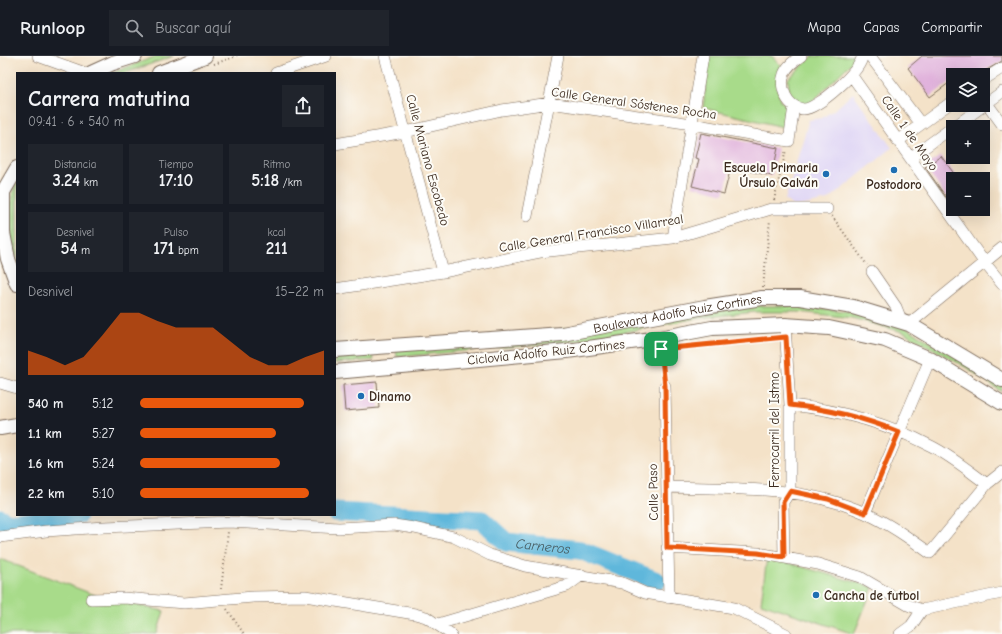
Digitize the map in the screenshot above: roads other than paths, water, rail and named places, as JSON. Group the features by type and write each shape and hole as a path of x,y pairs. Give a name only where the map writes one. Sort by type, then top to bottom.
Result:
{"main road":[{"path":"93,72 113,63 135,56"},
{"path":"161,72 206,56"},
{"path":"16,170 3,192 3,233 8,259 16,281"},
{"name":"Boulevard Adolfo Ruiz Cortines","path":"336,350 562,334 705,307 762,298 800,298 846,306 906,323 1002,380"},
{"name":"Boulevard Adolfo Ruiz Cortines","path":"336,372 567,351 663,345 712,328 786,331 829,328 885,340 930,359 1002,403"},
{"path":"382,346 385,368"},
{"path":"0,428 16,425"}],"street":[{"path":"38,56 82,72"},
{"path":"279,72 326,56"},
{"name":"Calle Mariano Escobedo","path":"385,56 443,272"},
{"path":"527,216 558,56"},
{"path":"672,238 703,56"},
{"path":"800,56 788,59 784,73 783,86 788,101 794,106 804,109 815,107 852,76 862,60 862,56"},
{"path":"870,56 921,124"},
{"path":"990,76 1002,68"},
{"name":"Calle 1 de Mayo","path":"852,76 984,262 1002,284"},
{"path":"990,98 1002,92"},
{"name":"Calle General Sóstenes Rocha","path":"336,144 405,132 502,110 550,103 692,124 789,141 794,106"},
{"path":"898,141 946,106"},
{"path":"990,108 1002,124"},
{"path":"962,120 971,112"},
{"path":"910,158 946,132"},
{"name":"Calle General Francisco Villarreal","path":"336,289 443,272 540,252 672,238 771,209 827,209"},
{"path":"872,272 906,323 1002,248"},
{"name":"Ferrocarril del Istmo","path":"784,557 783,502 790,491 790,405 786,331"},
{"path":"865,513 930,359"},
{"path":"0,383 16,388"},
{"name":"Calle Paso","path":"665,386 669,594"},
{"path":"790,405 829,410 869,420 899,432 932,446 987,484"},
{"path":"667,487 790,491 828,499 865,513 898,531 930,553 987,484 1002,472"},
{"path":"0,537 54,530 228,522 339,528 394,525 454,537 490,555 525,566 622,583 644,593 669,594 734,608 786,634"},
{"path":"667,548 758,553 818,564 860,577 908,605 922,610 1002,593"},
{"path":"438,624 567,586 582,575"},
{"path":"91,598 124,598 184,603 220,599 305,596 415,614 426,617 451,634"},
{"path":"900,634 911,626 922,610"}],"waterway":[{"name":"Carneros","path":"336,512 482,520 506,542 580,550 657,581"},
{"name":"Carneros","path":"0,518 9,523 69,516"}],"place":[{"name":"Postodoro","path":"894,170"},
{"name":"Escuela Primaria Úrsulo Galván","path":"826,174"},
{"name":"Dinamo","path":"361,396"},
{"name":"Cancha de futbol","path":"816,595"}]}
